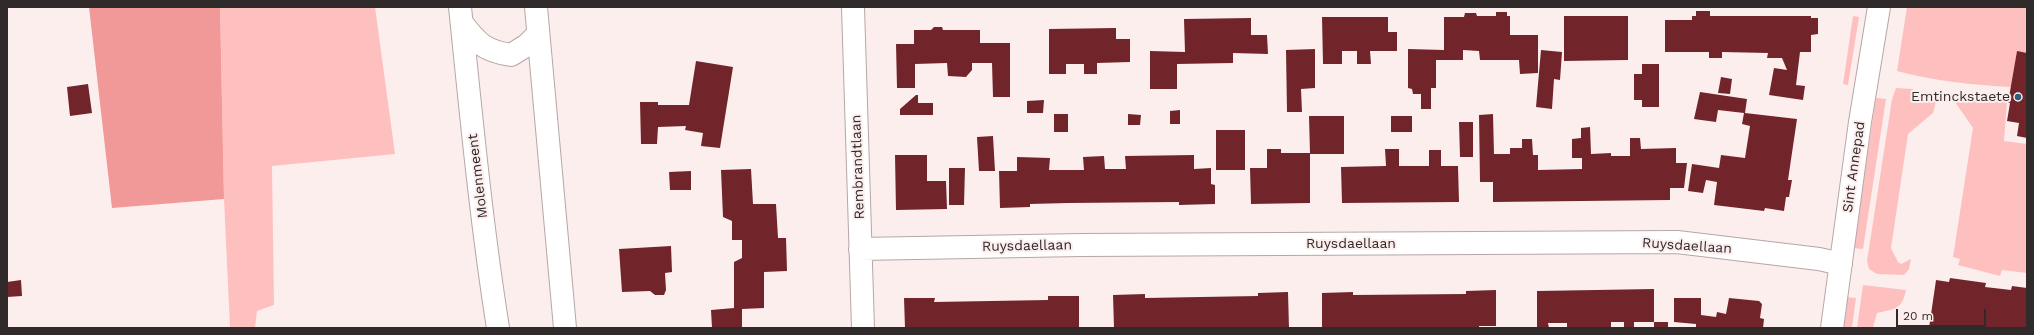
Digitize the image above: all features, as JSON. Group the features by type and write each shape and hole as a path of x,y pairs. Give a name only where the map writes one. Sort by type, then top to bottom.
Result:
{"street":[{"path":"536,7 565,328"},
{"name":"Rembrandtlaan","path":"853,7 863,328"},
{"name":"Sint Annepad","path":"1832,328 1860,122 1879,7"},
{"name":"Molenmeent","path":"461,15 480,45 494,52 511,55 527,45 538,34"},
{"name":"Molenmeent","path":"461,15 487,256 498,328"},
{"name":"Ruysdaellaan","path":"860,249 1081,245 1677,242 1819,259 1841,264"}],"shaded area":[{"path":"89,7 220,7 224,199 112,208"},
{"path":"220,7 375,7 395,154 272,166 274,305 257,311 255,328 230,328 224,199"},
{"path":"1907,7 2027,7 2027,53 2017,52 2011,87 1954,82 1897,71"},
{"path":"1853,16 1859,17 1848,85 1843,84"},
{"path":"1896,88 1913,89 1912,98 1924,103 1927,92 1931,94 1936,101 1933,113 1908,134 1891,248 1898,262 1901,264 1911,259 1909,269 1904,275 1877,274 1869,269 1867,261 1892,99"},
{"path":"1876,98 1886,99 1863,249 1853,248"},
{"path":"1955,99 2007,102 2004,141 2027,144 2027,273 2002,270 2000,276 1958,265 1960,259 1953,257 1973,128 1955,102"},
{"path":"1863,285 1906,290 1900,305 1896,308 1877,313 1873,328 1857,328"},
{"path":"1846,297 1856,298 1852,328 1841,328"}],"building":[{"path":"1696,11 1710,11 1710,16 1811,16 1811,18 1818,18 1818,34 1811,35 1811,52 1800,52 1796,85 1805,86 1803,100 1769,95 1774,68 1787,70 1782,58 1767,58 1768,53 1722,52 1722,58 1709,58 1709,52 1665,52 1665,20 1692,20 1692,16 1696,16"},
{"path":"1496,12 1507,12 1507,16 1510,16 1510,35 1538,35 1538,73 1520,74 1519,60 1480,60 1479,51 1463,50 1463,60 1436,60 1436,88 1431,88 1431,109 1421,109 1421,94 1413,94 1412,89 1408,88 1408,49 1444,50 1444,17 1464,17 1465,13 1476,13 1477,16 1496,16"},
{"path":"1564,16 1628,16 1628,60 1564,61"},
{"path":"1322,17 1388,17 1388,32 1397,32 1397,51 1370,51 1371,64 1357,64 1357,51 1342,51 1342,64 1323,64"},
{"path":"1251,18 1251,35 1267,35 1268,54 1233,53 1233,63 1177,64 1177,89 1150,89 1150,51 1185,52 1184,19"},
{"path":"934,27 942,27 943,30 980,30 980,43 1010,43 1010,97 993,97 992,63 972,63 972,70 966,77 948,76 947,63 915,64 915,88 897,88 896,44 914,44 914,30 931,30"},
{"path":"1116,28 1116,39 1130,39 1130,62 1097,63 1097,74 1084,74 1084,64 1066,64 1066,74 1049,74 1049,29"},
{"path":"1315,49 1315,88 1301,89 1302,112 1287,112 1286,50"},
{"path":"1541,50 1562,52 1560,80 1554,79 1552,109 1536,107"},
{"name":"Emtinckstaete","path":"2017,51 2027,53 2027,138 2017,136 2019,123 2007,121 2010,103 2008,103"},
{"path":"696,61 733,67 720,148 701,146 703,133 685,130 686,126 658,127 657,144 641,144 640,102 658,102 658,105 689,105"},
{"path":"1642,64 1659,64 1659,107 1642,107 1642,100 1634,100 1634,74 1642,74"},
{"path":"1721,77 1732,79 1730,94 1718,93"},
{"path":"88,84 92,113 70,116 67,87"},
{"path":"1700,92 1747,99 1745,113 1797,119 1788,180 1792,180 1789,197 1786,197 1784,211 1765,208 1764,211 1714,205 1717,182 1706,180 1703,193 1688,191 1692,164 1719,168 1721,155 1745,158 1750,126 1742,124 1744,113 1718,110 1716,122 1694,119"},
{"path":"916,95 918,95 918,103 933,103 933,115 900,115 900,109"},
{"path":"1044,100 1043,113 1027,113 1027,101"},
{"path":"1180,110 1180,124 1170,124 1170,111"},
{"path":"1054,114 1068,114 1068,132 1054,132"},
{"path":"1128,114 1141,115 1140,125 1128,125"},
{"path":"1493,114 1494,154 1510,154 1510,148 1522,148 1522,139 1532,139 1533,155 1538,155 1538,170 1582,169 1582,158 1572,158 1572,139 1581,138 1581,128 1590,127 1591,154 1611,153 1611,156 1630,156 1630,138 1640,138 1641,149 1676,148 1676,163 1687,163 1684,188 1670,188 1670,200 1493,202 1493,182 1480,182 1479,115"},
{"path":"1309,116 1344,116 1344,154 1310,154 1310,203 1251,204 1250,168 1267,168 1267,149 1281,149 1281,153 1310,153"},
{"path":"1391,116 1412,116 1412,132 1391,132"},
{"path":"1459,122 1473,122 1473,157 1460,157"},
{"path":"1216,130 1245,130 1245,170 1216,170"},
{"path":"993,136 995,171 979,171 977,137"},
{"path":"1385,149 1399,149 1399,166 1429,166 1429,150 1441,150 1441,166 1458,166 1459,202 1342,203 1341,167 1386,166"},
{"path":"895,155 927,155 927,181 946,181 947,209 896,210"},
{"path":"1194,155 1194,169 1211,168 1211,184 1215,185 1215,204 1179,205 1179,202 1068,203 1030,204 1030,207 1000,208 999,171 1017,171 1017,157 1050,158 1049,170 1084,170 1083,157 1104,156 1105,169 1126,169 1125,156"},
{"path":"949,168 965,168 964,205 949,205"},
{"path":"751,169 753,204 776,204 778,238 786,238 787,271 764,272 764,308 742,309 742,328 712,328 711,310 734,308 734,262 742,258 742,240 732,240 732,221 723,217 721,170"},
{"path":"691,171 691,190 670,190 669,172"},
{"path":"671,246 672,272 665,273 666,290 664,295 655,295 650,291 622,292 619,249"},
{"path":"1950,278 1986,283 1985,287 2011,290 2012,286 2027,288 2027,328 1929,328 1936,280 1949,282"},
{"path":"21,280 22,296 7,297 7,282"},
{"path":"1654,289 1654,322 1634,322 1634,328 1624,328 1624,322 1611,322 1611,328 1567,328 1567,323 1548,323 1549,328 1537,328 1537,291"},
{"path":"1496,290 1496,326 1479,326 1479,328 1322,328 1322,293 1353,292 1353,295 1466,294 1466,291"},
{"path":"1288,292 1289,328 1114,328 1113,295 1145,294 1145,298 1258,296 1258,293"},
{"path":"1048,296 1079,296 1079,328 905,328 904,298 935,298 934,302 1048,300"},
{"path":"1674,298 1701,298 1701,315 1716,317 1717,312 1726,314 1729,298 1759,301 1762,304 1760,318 1764,319 1763,328 1696,328 1696,324 1674,322"},
{"path":"1654,322 1668,322 1668,328 1654,328"}],"place":[{"name":"Emtinckstaete","path":"2018,97"}]}
